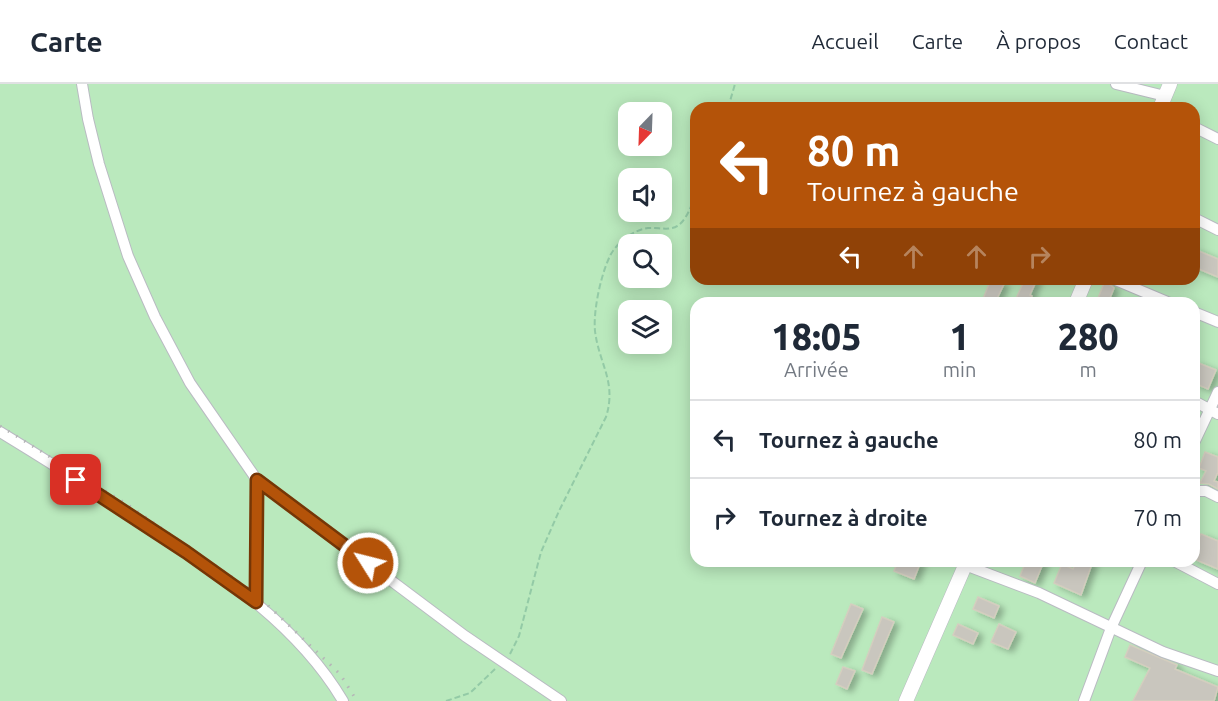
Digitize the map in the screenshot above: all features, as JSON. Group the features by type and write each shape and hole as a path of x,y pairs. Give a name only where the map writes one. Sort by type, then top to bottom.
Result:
{"street":[{"path":"82,84 99,164 128,256 155,317 190,383 257,480 465,636 561,701"},
{"path":"1116,84 1165,96"},
{"path":"1200,130 1218,139"},
{"path":"1200,221 1218,230"},
{"path":"1127,285 1156,297"},
{"path":"1200,314 1218,322"},
{"path":"1200,434 1214,412 1218,392"},
{"path":"1200,404 1214,412"},
{"path":"0,432 152,529 256,602 312,658 344,701"},
{"path":"256,602 257,480"},
{"path":"1200,492 1218,497"},
{"path":"906,701 964,567"},
{"path":"976,567 1039,593 1163,652 1218,671"},
{"path":"1088,700 1111,628 1139,567"},
{"path":"1185,567 1218,584"}],"path":[{"path":"730,102 735,84"},
{"path":"446,701 460,698 477,688 509,656 517,642 533,576 550,531 599,431 610,403 611,393 595,330 599,293 611,254 624,239 641,230 650,228 666,230 676,227 686,218 690,208"}],"green space":[{"path":"0,84 1218,84 1218,701 0,701"}],"building":[{"path":"1200,252 1218,259 1218,277 1200,270"},
{"path":"989,285 1004,285 998,297 984,297"},
{"path":"1022,285 1034,285 1030,295 1032,297 1017,297"},
{"path":"1103,285 1110,285 1114,288 1110,297 1098,297"},
{"path":"1200,364 1216,370 1208,389 1200,386"},
{"path":"1205,452 1218,457 1218,472 1214,481 1218,482 1218,489 1209,484 1200,483 1206,471 1200,468"},
{"path":"1201,534 1218,541 1218,569 1200,562"},
{"path":"896,567 919,567 914,579 894,571"},
{"path":"1024,567 1042,567 1035,583 1020,576"},
{"path":"1061,567 1073,569 1074,567 1091,567 1081,595 1054,583"},
{"path":"978,597 999,606 994,618 973,609"},
{"path":"851,604 863,609 841,658 831,654"},
{"path":"882,617 894,622 872,674 862,670"},
{"path":"958,624 978,633 973,644 953,635"},
{"path":"999,624 1016,632 1008,649 991,642"},
{"path":"1130,645 1177,665 1175,669 1218,687 1214,701 1133,701 1150,668 1125,657"},
{"path":"843,667 855,671 847,689 836,684"}],"railway":[{"path":"0,426 128,505 255,593 340,674 357,701"}],"route":[{"path":"76,480 186,552 256,602 257,480 368,563"}]}
